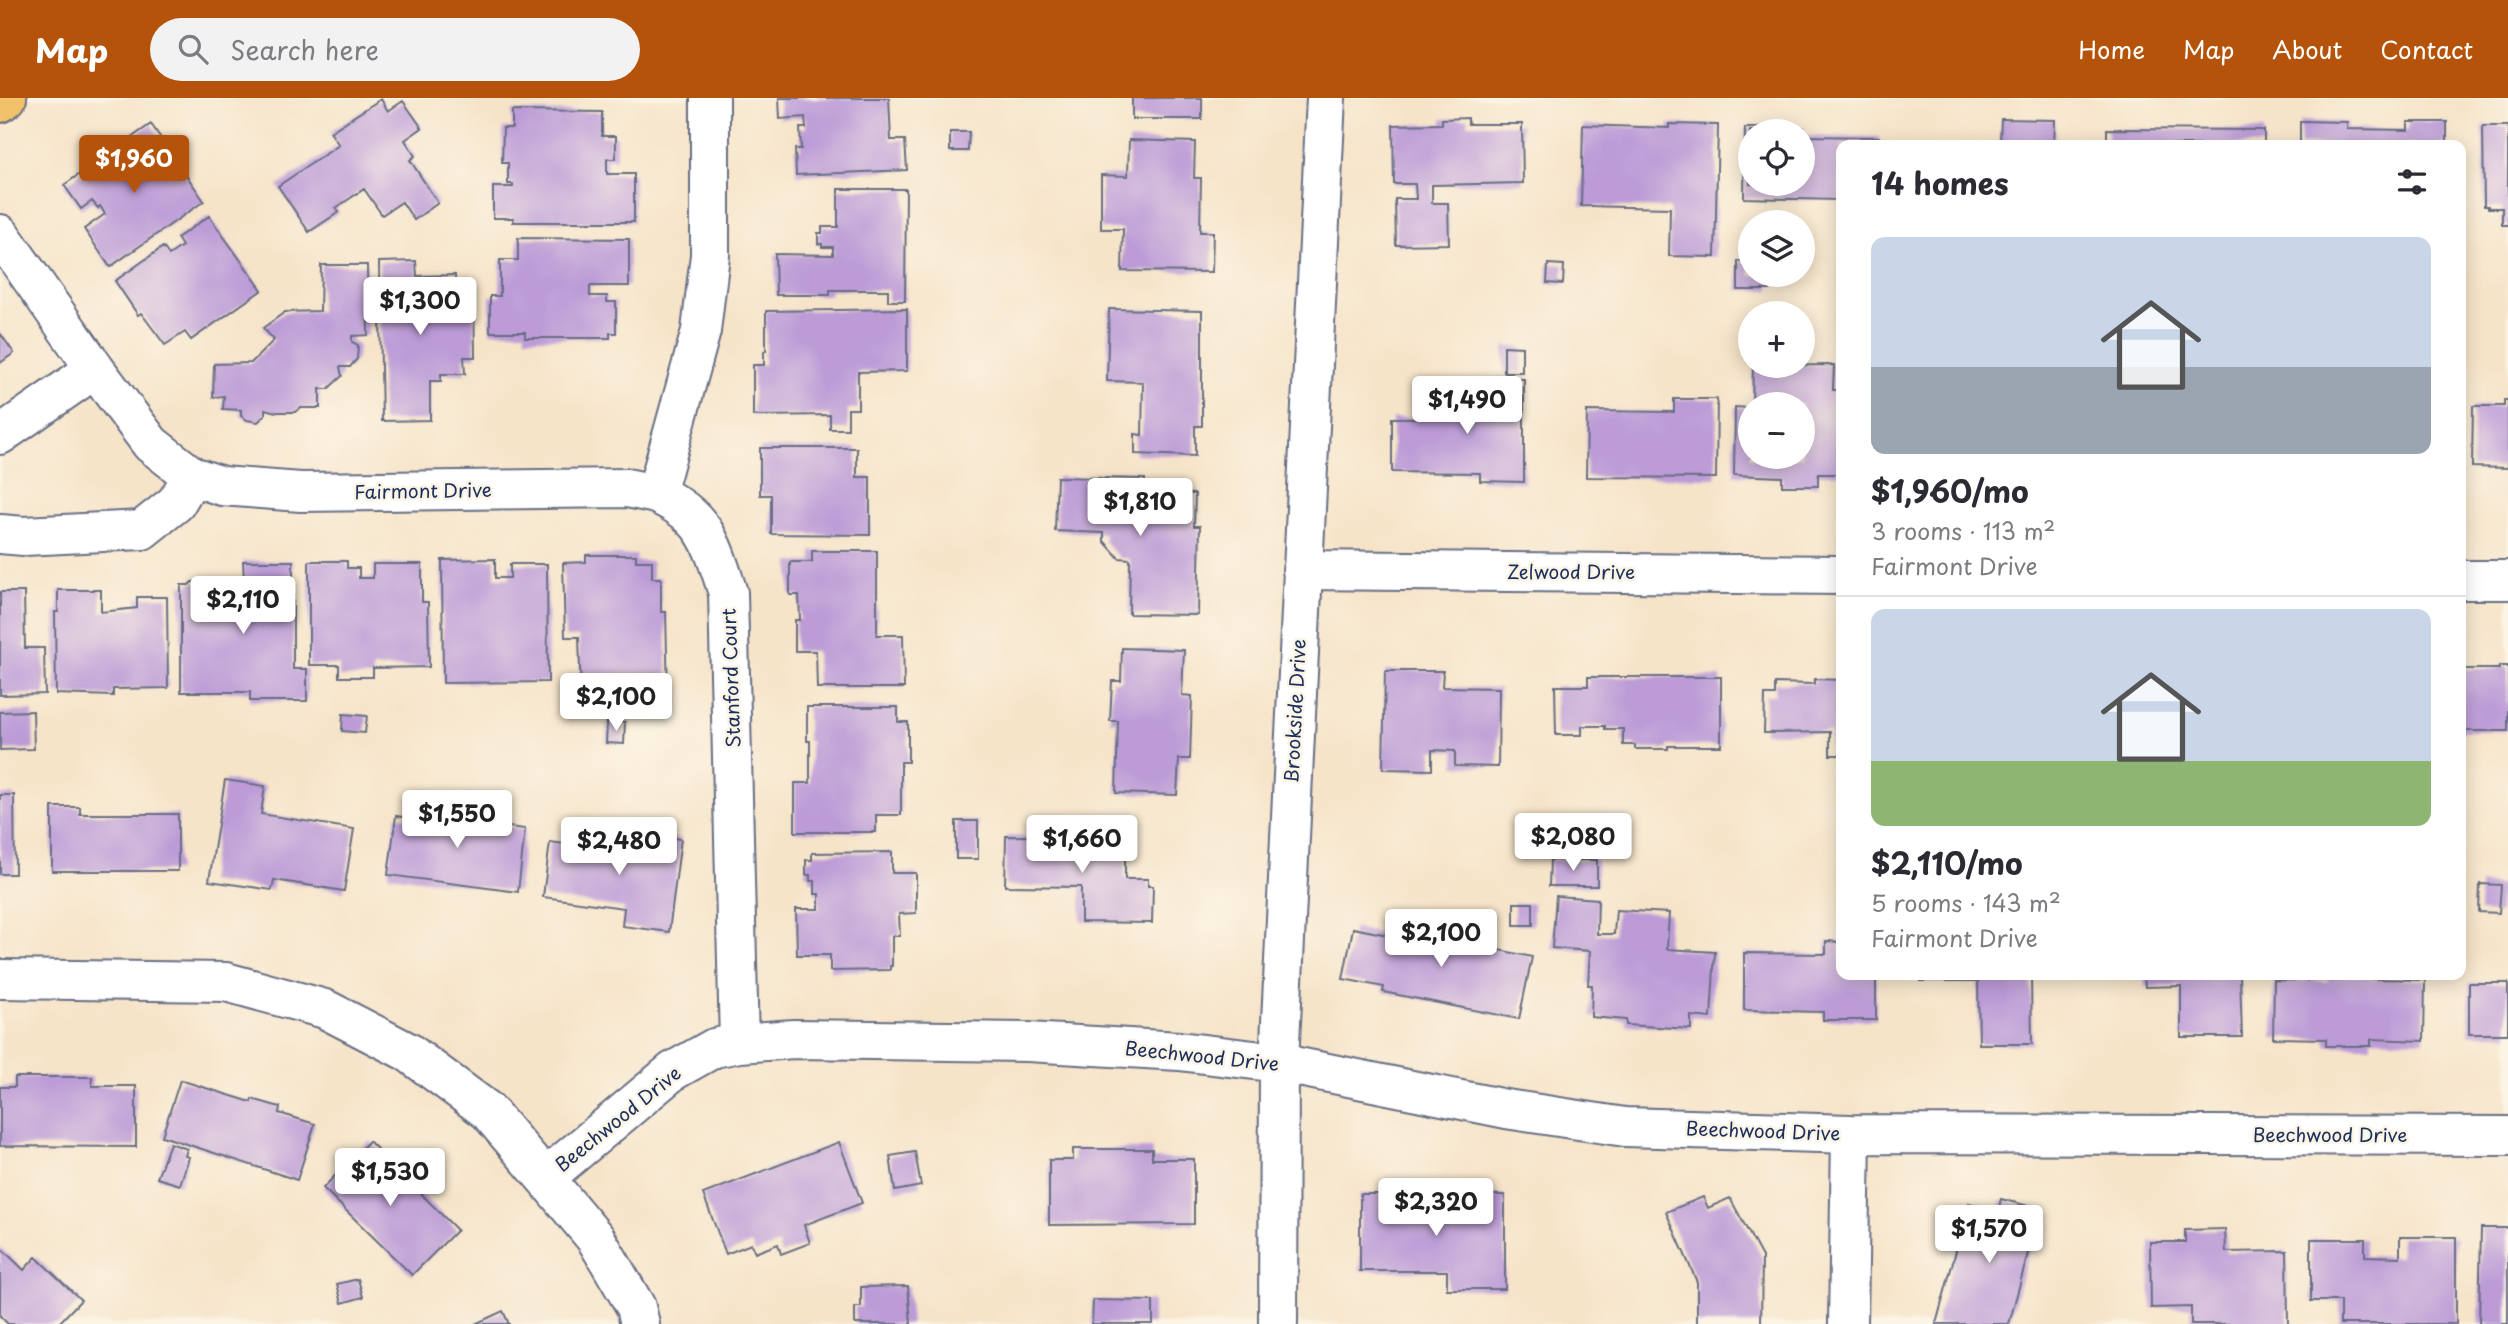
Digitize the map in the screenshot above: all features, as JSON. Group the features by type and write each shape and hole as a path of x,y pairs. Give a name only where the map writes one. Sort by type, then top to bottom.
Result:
{"main road":[{"path":"0,103 7,98"}],"street":[{"path":"656,494 701,331 710,255 710,98"},
{"name":"Brookside Drive","path":"1278,1324 1279,1063 1326,98"},
{"name":"Fairmont Drive","path":"0,234 151,444 192,476 222,486 301,492 627,488 656,494"},
{"path":"0,435 95,369"},
{"path":"0,534 24,536 142,530 176,503 192,476"},
{"name":"Stanford Court","path":"656,494 679,504 698,523 712,545 728,593 739,1043"},
{"name":"Zelwood Drive","path":"1302,570 1836,575"},
{"path":"2466,580 2508,580"},
{"name":"Beechwood Drive","path":"0,979 226,982 326,1009 408,1052 488,1111 545,1178 673,1071 714,1048 739,1043 794,1039 1028,1042 1178,1051 1279,1063 1507,1109 1625,1127 1851,1134 2508,1136"},
{"path":"1848,1324 1851,1134"},
{"path":"545,1178 596,1238 636,1307 640,1324"}],"building":[{"path":"779,98 889,98 891,140 905,140 907,170 796,175 795,149 801,149 800,128 806,128 805,117 780,119"},
{"path":"1132,98 1202,98 1202,119 1132,119"},
{"path":"381,99 388,111 403,101 422,128 405,140 415,156 410,160 438,203 414,220 402,202 382,215 364,189 336,208 339,212 309,232 278,186 339,145 330,132"},
{"path":"512,111 602,112 602,136 616,136 616,159 607,159 607,174 634,174 634,222 513,222 513,218 493,218 493,187 513,187 513,184 508,184 508,163 502,163 503,128 512,128"},
{"path":"1468,118 1468,124 1522,124 1523,183 1432,185 1432,203 1448,203 1449,244 1396,245 1395,199 1416,199 1415,184 1394,184 1393,125 1442,124 1442,119"},
{"path":"2001,119 2055,120 2054,140 2000,140"},
{"path":"2300,121 2347,122 2347,129 2408,130 2408,122 2447,122 2447,140 2300,140"},
{"path":"151,124 204,201 110,267 84,229 105,214 100,206 98,208 92,201 81,209 64,185"},
{"path":"1669,124 1718,125 1715,257 1669,256 1670,208 1581,206 1583,125 1669,128"},
{"path":"2483,126 2508,126 2508,225 2502,225 2502,208 2484,206"},
{"path":"2107,129 2264,130 2264,140 2107,140"},
{"path":"950,132 969,132 968,151 950,151"},
{"path":"1815,136 1879,137 1879,140 1836,140 1836,200 1744,196 1815,196"},
{"path":"1129,140 1195,142 1194,178 1201,178 1200,232 1213,232 1212,272 1122,271 1123,229 1101,229 1101,175 1128,176"},
{"path":"838,189 906,189 905,301 888,301 888,290 830,290 830,295 776,295 775,254 833,255 833,247 822,247 822,244 818,244 818,233 822,233 822,227 838,227"},
{"path":"209,216 262,290 191,340 185,332 165,345 141,313 138,315 115,281 163,247 169,255 182,246 177,238"},
{"path":"518,238 629,239 629,286 590,286 590,296 607,296 607,302 616,302 616,333 610,333 610,338 525,338 525,332 490,332 490,296 500,296 500,260 518,260"},
{"path":"416,261 417,276 455,275 455,296 474,296 475,357 464,357 465,374 441,374 441,381 430,381 430,420 382,421 379,262"},
{"path":"1548,264 1564,265 1563,284 1547,283"},
{"path":"321,265 367,265 368,335 352,336 352,342 358,345 357,359 350,367 340,367 342,376 328,389 320,389 320,408 300,408 295,412 265,409 265,415 258,422 241,416 241,410 223,409 224,396 213,397 214,364 251,363 274,340 263,328 285,312 320,311"},
{"path":"1738,287 1770,287 1770,290 1738,290"},
{"path":"907,309 907,371 858,372 858,409 848,409 848,429 830,429 830,415 753,416 753,365 764,365 766,311"},
{"path":"1109,309 1202,311 1202,426 1195,426 1195,456 1135,454 1135,434 1142,435 1143,382 1107,381"},
{"path":"0,333 14,353 0,363"},
{"path":"1504,346 1522,347 1522,372 1504,372"},
{"path":"1815,365 1834,365 1836,474 1818,474 1818,486 1782,486 1782,477 1734,475 1735,407 1738,407 1738,469 1815,469 1815,392 1752,392 1753,378 1815,378"},
{"path":"1480,379 1524,379 1524,482 1480,481 1480,473 1392,472 1392,418 1417,418 1417,407 1480,408"},
{"path":"1674,399 1717,399 1716,478 1586,477 1587,411 1674,412"},
{"path":"2504,400 2508,400 2508,468 2472,467 2473,406 2504,406"},
{"path":"760,448 857,448 857,477 870,477 870,535 771,534 771,495 760,495"},
{"path":"1057,477 1145,479 1145,492 1195,494 1194,526 1200,526 1198,615 1129,614 1130,559 1119,558 1104,541 1104,533 1055,531"},
{"path":"812,551 877,551 877,635 903,635 904,688 817,688 816,651 795,651 795,620 800,620 799,595 790,595 790,562 812,562"},
{"path":"586,555 636,555 636,561 652,561 652,578 661,578 661,612 666,612 668,697 581,699 579,637 565,637 563,563 586,562"},
{"path":"495,559 495,578 510,578 510,564 547,564 548,682 443,683 442,560"},
{"path":"243,561 293,561 293,669 307,669 307,701 250,701 250,692 181,692 181,585 215,582 220,589 220,597 234,597 234,581 244,581"},
{"path":"309,561 347,561 347,568 359,568 359,578 373,578 373,564 422,564 422,602 428,602 429,667 373,668 373,677 339,677 339,665 309,665"},
{"path":"58,590 101,590 101,612 137,608 137,597 167,597 168,688 113,689 113,696 56,694 55,612 58,612"},
{"path":"0,592 24,592 25,648 44,648 45,694 0,695"},
{"path":"1122,648 1184,650 1182,695 1192,696 1190,759 1179,759 1177,795 1116,793 1118,721 1110,721 1112,681 1121,681"},
{"path":"2499,666 2508,666 2508,731 2466,731 2466,669 2499,669"},
{"path":"1385,671 1443,671 1442,687 1499,688 1498,767 1455,766 1455,751 1432,750 1432,770 1383,769"},
{"path":"1588,677 1721,677 1721,746 1635,749 1635,745 1623,745 1623,729 1605,729 1605,726 1582,726 1582,735 1556,735 1555,686 1588,686"},
{"path":"1815,679 1836,680 1836,755 1830,755 1830,732 1764,733 1765,695 1775,695 1775,683 1814,684"},
{"path":"807,707 898,707 898,722 908,722 908,762 901,762 901,815 876,815 876,832 795,832 795,783 810,783"},
{"path":"33,711 34,749 0,750 0,712"},
{"path":"343,714 367,716 365,733 342,731"},
{"path":"607,722 625,722 624,744 606,743"},
{"path":"225,780 265,786 261,814 354,829 344,891 274,880 272,890 209,881"},
{"path":"0,795 14,795 15,874 0,874"},
{"path":"425,802 466,807 465,821 525,829 518,892 388,875 396,816 422,820"},
{"path":"52,807 80,807 80,814 178,814 178,871 52,871"},
{"path":"956,821 978,821 978,859 956,859"},
{"path":"616,829 681,839 669,932 622,926 624,908 543,897 550,842 613,850"},
{"path":"1006,836 1125,837 1125,879 1148,879 1148,886 1153,886 1152,923 1081,922 1081,887 1005,886"},
{"path":"892,852 892,873 916,873 916,913 899,914 900,936 892,936 890,970 830,971 830,955 797,955 796,909 819,909 819,894 815,894 815,881 810,881 810,875 806,875 806,860 812,860 812,853"},
{"path":"1550,860 1597,860 1597,886 1549,886"},
{"path":"2480,884 2501,885 2499,913 2479,912"},
{"path":"1556,896 1598,899 1597,934 1614,934 1616,910 1669,913 1667,949 1715,952 1711,1018 1691,1016 1691,1029 1626,1025 1626,1020 1591,1017 1592,985 1588,985 1590,951 1552,948"},
{"path":"1514,903 1533,903 1533,925 1514,925"},
{"path":"1459,918 1470,918 1478,927 1475,941 1471,944 1532,957 1519,1019 1383,992 1384,987 1343,979 1353,928 1393,936 1395,929 1445,940 1448,926"},
{"path":"1826,941 1836,942 1836,980 1876,980 1876,1020 1823,1020 1823,1012 1744,1010 1744,953 1826,954"},
{"path":"2031,980 2032,1044 1979,1044 1978,981 1920,981"},
{"path":"2144,980 2240,980 2242,1037 2181,1037 2181,986 2145,987"},
{"path":"2274,980 2425,980 2424,1041 2371,1039 2371,1046 2326,1046 2326,1039 2273,1038"},
{"path":"2469,983 2508,983 2508,1034 2469,1034"},
{"path":"15,1077 92,1077 92,1086 136,1086 136,1147 0,1146 0,1087 15,1087"},
{"path":"180,1080 251,1102 252,1099 280,1107 279,1113 315,1124 297,1180 162,1136"},
{"path":"369,1141 457,1230 412,1275 323,1188"},
{"path":"839,1142 862,1203 804,1225 810,1243 781,1254 778,1244 755,1253 751,1244 726,1254 703,1194"},
{"path":"170,1143 187,1149 185,1156 189,1157 180,1185 157,1178"},
{"path":"1073,1149 1152,1149 1152,1159 1194,1159 1194,1224 1049,1225 1049,1160 1073,1160"},
{"path":"915,1152 921,1186 895,1191 890,1156"},
{"path":"1360,1194 1417,1194 1417,1205 1463,1205 1463,1195 1505,1195 1505,1289 1447,1289 1447,1271 1360,1271"},
{"path":"1703,1197 1708,1208 1730,1198 1762,1257 1761,1324 1697,1324 1697,1282 1666,1212"},
{"path":"2001,1199 2040,1209 2009,1324 1936,1324 1969,1203 1998,1211"},
{"path":"2481,1228 2508,1228 2508,1324 2479,1324"},
{"path":"2225,1229 2226,1252 2287,1251 2288,1324 2191,1324 2191,1307 2151,1308 2150,1242 2185,1242 2185,1230"},
{"path":"2400,1237 2456,1237 2456,1324 2340,1324 2340,1301 2311,1301 2311,1239 2365,1239 2365,1256 2400,1257"},
{"path":"0,1247 24,1270 36,1257 81,1300 58,1324 8,1324 0,1316"},
{"path":"358,1279 363,1297 342,1303 337,1284"},
{"path":"908,1286 911,1324 855,1324 855,1307 861,1307 861,1287"},
{"path":"1093,1300 1153,1301 1153,1324 1092,1324"},
{"path":"503,1311 509,1324 475,1324"}]}
